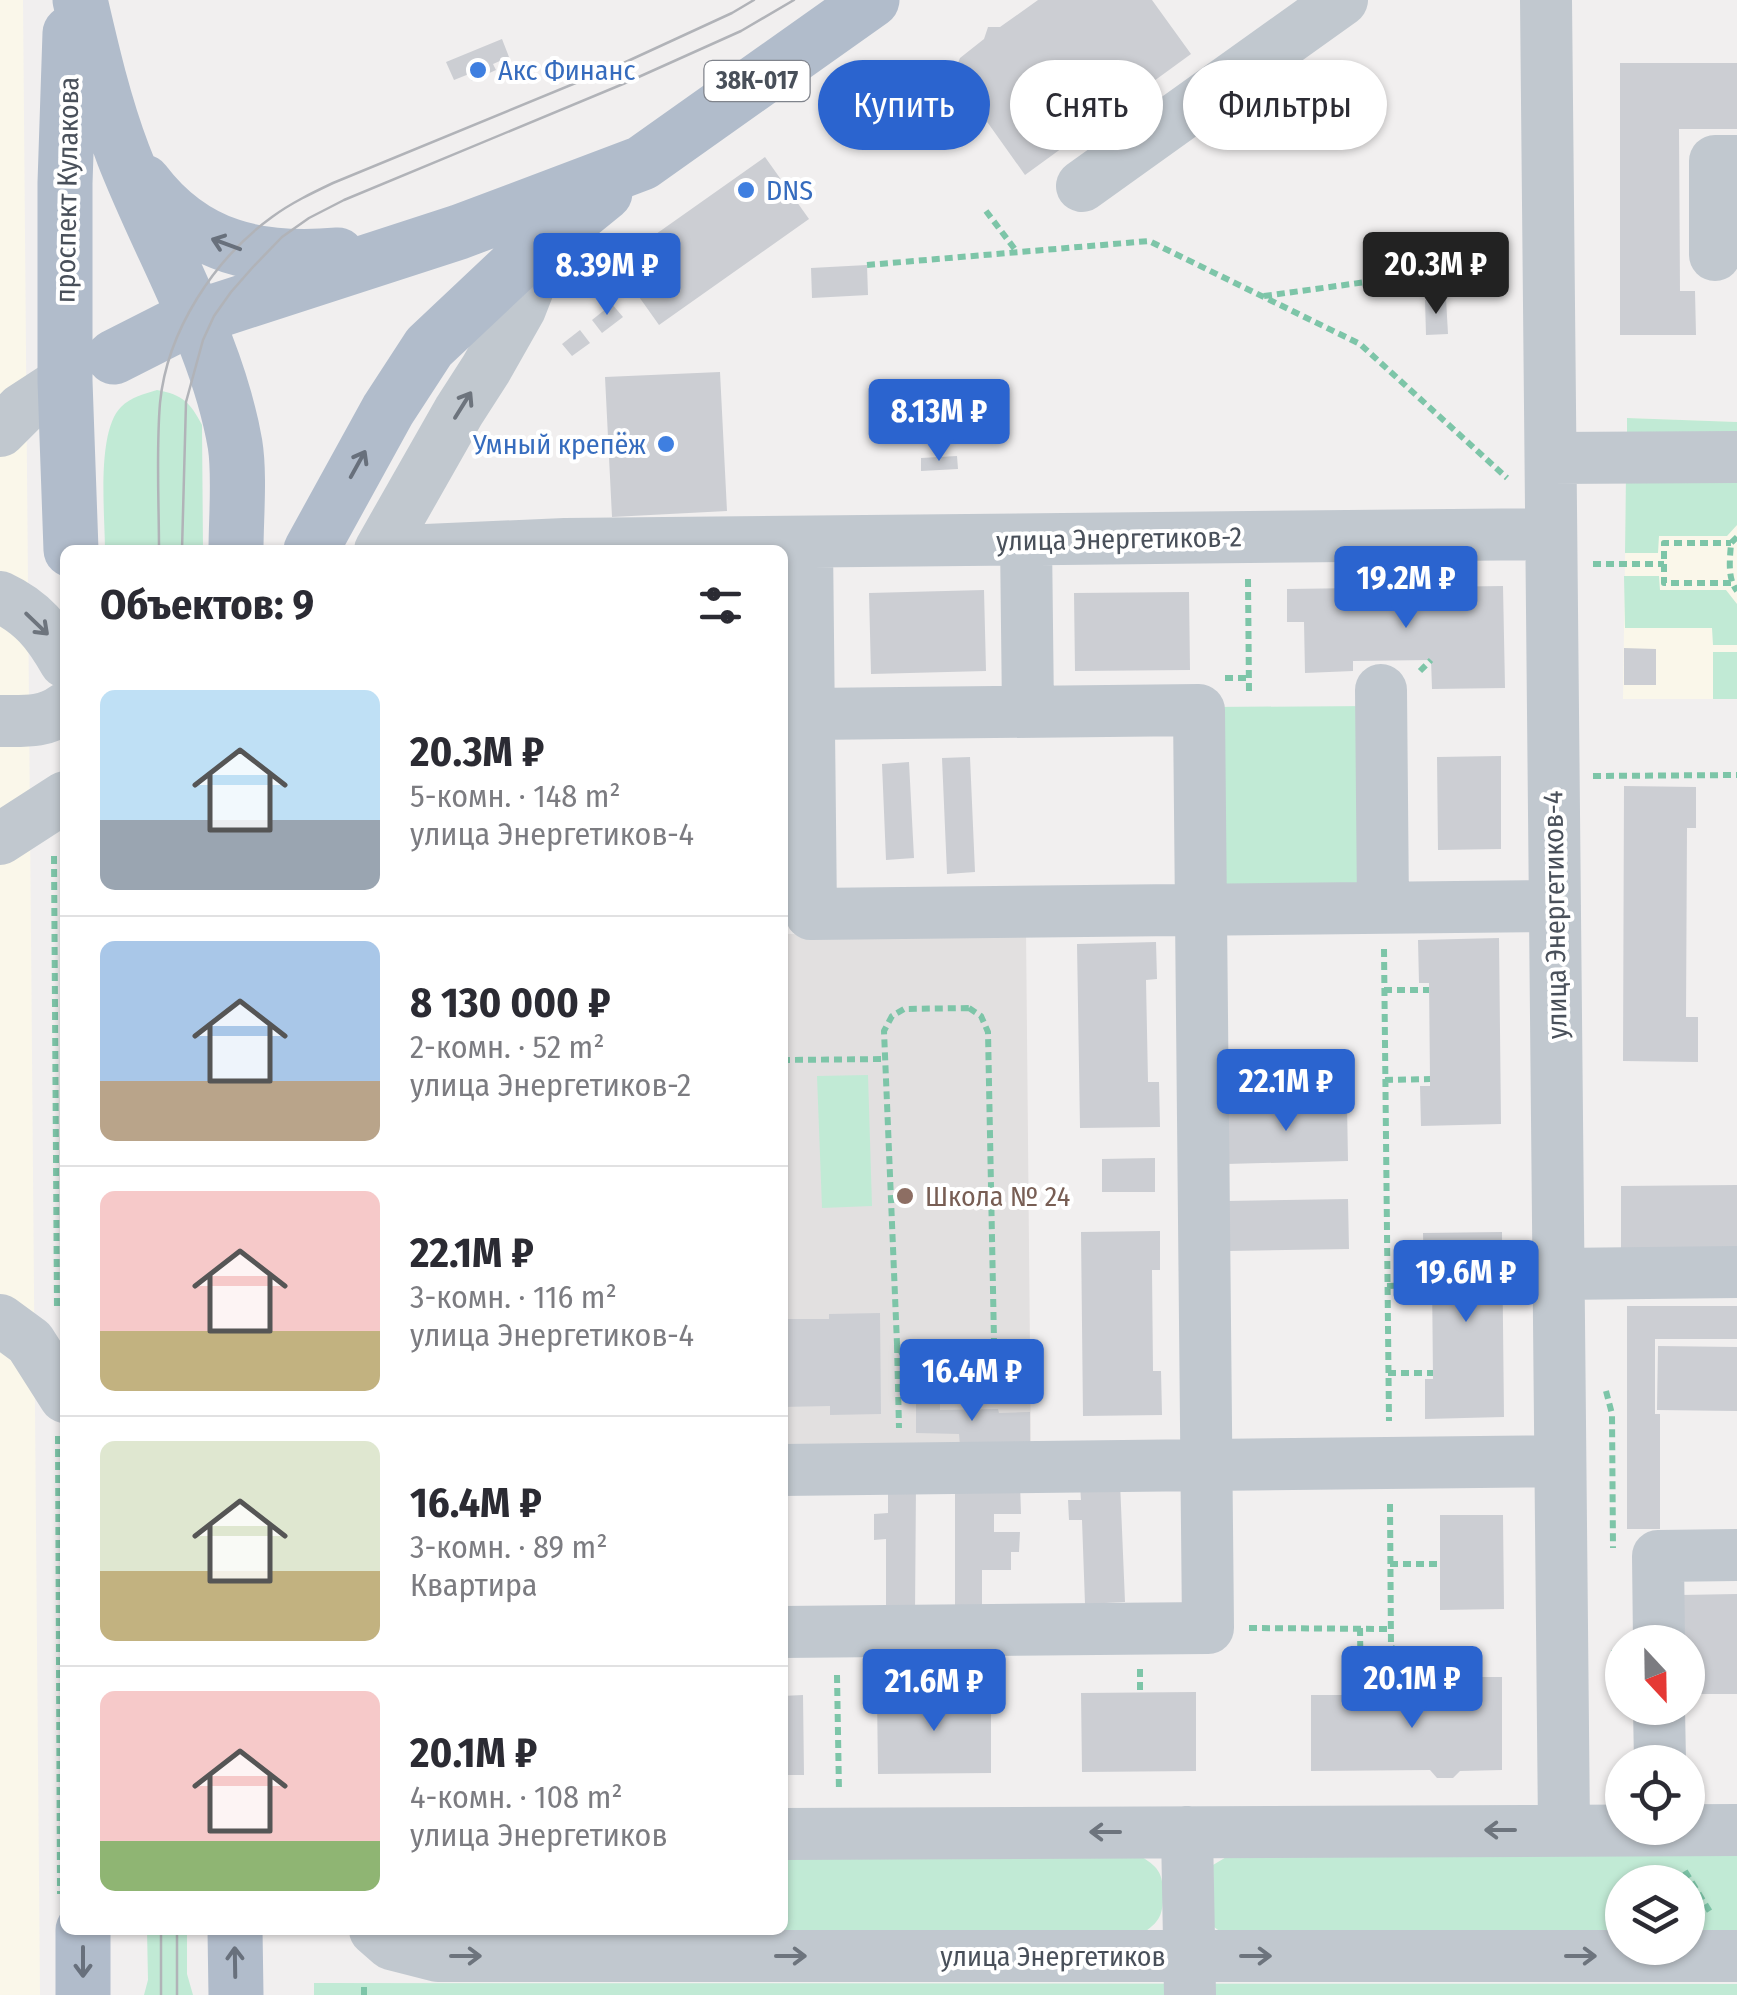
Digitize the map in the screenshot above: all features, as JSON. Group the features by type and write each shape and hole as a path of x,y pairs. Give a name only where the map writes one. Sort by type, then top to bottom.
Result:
{"main road":[{"name":"проспект Кулакова","path":"71,0 65,183 65,380 71,545"},
{"path":"80,0 98,77 123,154 224,394 236,448 236,545"},
{"name":"38К-017","path":"642,163 872,0"},
{"path":"123,154 158,200 190,228 226,247 276,257 319,257 376,252 459,232"},
{"path":"65,380 194,318 459,232 642,163"},
{"path":"315,545 388,410 430,347 515,266 642,163"},
{"path":"114,357 136,351 166,352 199,370 226,415 236,448"},
{"path":"82,1935 83,1995"},
{"path":"235,1935 236,1995"}],"street":[{"path":"1082,186 1342,0"},
{"name":"улица Энергетиков-4","path":"1546,0 1564,1830"},
{"path":"1715,255 1714,161 1737,161"},
{"path":"383,545 520,309 547,240"},
{"path":"0,432 22,409 65,380"},
{"path":"1550,458 1737,458"},
{"name":"улица Энергетиков-2","path":"543,545 1247,538 1551,549"},
{"path":"1026,540 1028,712"},
{"path":"807,542 811,914 1555,906"},
{"path":"0,597 16,604 48,633 60,653"},
{"path":"1381,690 1383,908"},
{"path":"788,1632 1208,1628 1199,710 809,714"},
{"path":"0,721 34,722 60,712"},
{"path":"0,839 60,800"},
{"path":"1558,1274 1737,1272"},
{"path":"0,1320 30,1342 60,1389"},
{"path":"788,1470 1560,1461"},
{"path":"1640,1625 1658,1556 1737,1554"},
{"path":"788,1834 1564,1830 1605,1834"},
{"path":"1705,1835 1737,1830"},
{"path":"1187,1832 1189,1976"},
{"name":"улица Энергетиков","path":"381,1935 391,1944 438,1956 1189,1976 1727,1940"}],"path":[{"path":"986,210 1018,252"},
{"path":"866,265 1150,241 1360,344 1519,489 1551,549 1664,564"},
{"path":"1262,296 1461,269 1549,300"},
{"path":"1247,538 1249,692"},
{"path":"1731,583 1734,540 1664,543 1664,583 1731,583 1737,590"},
{"path":"1554,776 1737,775"},
{"path":"1383,908 1391,1646 1434,1704"},
{"path":"1384,990 1428,990"},
{"path":"896,1344 904,1357 916,1362 974,1362 988,1354 994,1341 988,1032 981,1016 969,1008 904,1009 892,1016 884,1031 900,1468"},
{"path":"788,1060 886,1060"},
{"path":"1385,1080 1430,1079"},
{"path":"1388,1286 1432,1285"},
{"path":"1388,1374 1433,1373"},
{"path":"1606,1376 1612,1414 1614,1565"},
{"path":"1390,1564 1440,1564"},
{"path":"1208,1628 1391,1629"},
{"path":"1360,1628 1361,1704"},
{"path":"836,1632 839,1834"},
{"path":"1670,1845 1727,1940"},
{"path":"364,1986 364,1995"}],"shaded area":[{"path":"0,0 23,0 40,1995 0,1995"},
{"path":"1627,418 1737,422 1737,699 1623,699"},
{"name":"Школа № 24","path":"1026,930 1031,1459 788,1461 788,934"}],"green space":[{"path":"157,390 173,394 185,401 202,425 203,545 105,545 108,435 121,407"},
{"path":"1627,418 1737,422 1737,443 1627,444"},
{"path":"1737,473 1737,525 1727,536 1659,536 1658,553 1625,553 1626,474"},
{"path":"1624,576 1659,576 1660,590 1726,590 1737,604 1737,645 1713,645 1712,628 1625,628"},
{"path":"1713,652 1737,652 1737,699 1713,699"},
{"path":"1371,706 1372,897 1213,899 1212,707"},
{"path":"868,1075 872,1206 822,1208 817,1076"},
{"path":"1737,1851 1737,1939 1705,1939 1705,1865 1605,1865 1605,1939 1228,1937 1214,1927 1213,1865 1228,1856"},
{"path":"788,1852 1139,1855 1155,1867 1163,1887 1160,1915 1139,1936 788,1930"},
{"path":"147,1935 187,1935 187,1974 193,1995 144,1995 148,1980"},
{"path":"314,1983 1737,1984 1737,1995 314,1995"}],"building":[{"path":"1038,0 1152,0 1191,54 1163,74 1163,60 1010,60 1010,150 1059,150 1025,175 990,126 990,60 959,60 984,39 988,27 1000,27"},
{"path":"502,39 509,57 493,64 496,70 472,81 469,74 454,80 446,62"},
{"path":"1620,63 1737,63 1737,129 1679,129 1680,291 1695,291 1696,335 1620,335"},
{"path":"765,157 809,219 659,325 615,263"},
{"path":"867,265 868,295 812,298 811,268"},
{"path":"1446,298 1448,334 1426,335 1425,300"},
{"path":"612,304 623,317 602,333 592,320"},
{"path":"580,330 590,343 572,356 562,344"},
{"name":"Умный крепёж","path":"720,372 727,511 612,517 605,377"},
{"path":"957,456 958,469 921,471 921,458"},
{"path":"1503,586 1505,688 1432,689 1431,660 1353,661 1353,671 1305,673 1304,622 1287,622 1287,589"},
{"path":"984,590 986,671 871,674 869,593"},
{"path":"1189,592 1190,670 1075,671 1074,593"},
{"path":"1624,648 1656,649 1656,685 1624,685"},
{"path":"1501,756 1501,849 1438,850 1437,757"},
{"path":"970,757 975,872 947,874 942,758"},
{"path":"909,762 914,858 886,860 882,764"},
{"path":"1624,786 1696,787 1696,828 1687,828 1686,1017 1698,1017 1698,1062 1623,1061"},
{"path":"1499,938 1501,1124 1421,1126 1420,1086 1430,1086 1429,983 1419,983 1418,940"},
{"path":"1156,942 1157,979 1146,980 1148,1082 1159,1082 1160,1127 1080,1128 1077,944"},
{"path":"1347,1104 1348,1161 1226,1164 1225,1107"},
{"path":"1155,1158 1155,1192 1102,1192 1102,1159"},
{"path":"1737,1185 1737,1254 1621,1255 1621,1186"},
{"path":"1348,1199 1349,1249 1227,1251 1226,1201"},
{"path":"1160,1231 1160,1270 1152,1270 1153,1371 1161,1371 1162,1415 1083,1416 1081,1232"},
{"path":"1502,1232 1504,1417 1425,1419 1425,1379 1433,1379 1432,1277 1424,1278 1423,1233"},
{"path":"1627,1306 1737,1306 1737,1339 1655,1339 1655,1414 1660,1414 1660,1529 1627,1529"},
{"path":"880,1313 881,1414 830,1415 830,1406 788,1407 788,1319 829,1319 829,1314"},
{"path":"1658,1346 1737,1347 1737,1411 1657,1410"},
{"path":"916,1395 940,1395 940,1410 1030,1412 1030,1444 960,1446 959,1434 916,1433"},
{"path":"1120,1482 1125,1602 1085,1604 1082,1520 1069,1520 1068,1500 1081,1500 1080,1484"},
{"path":"888,1483 916,1483 915,1616 886,1616 886,1539 874,1540 874,1514 888,1513"},
{"path":"955,1483 1020,1483 1021,1514 994,1514 994,1532 1020,1532 1019,1552 1011,1552 1011,1570 982,1570 982,1614 955,1614"},
{"path":"1440,1515 1503,1515 1504,1609 1440,1610"},
{"path":"1737,1594 1737,1694 1705,1694 1705,1625 1681,1625 1680,1595"},
{"path":"1437,1677 1502,1677 1502,1770 1460,1771 1453,1778 1437,1778 1430,1770 1311,1771 1311,1695 1352,1695 1352,1704 1437,1703"},
{"path":"1196,1692 1196,1771 1082,1772 1081,1693"},
{"path":"991,1694 991,1773 878,1774 877,1695"},
{"path":"803,1695 804,1775 788,1775 788,1696"}],"tram line":[{"path":"159,545 158,440 164,376 172,349 197,299 213,275 251,234 287,207 333,183 617,66 754,0"},
{"path":"182,545 186,402 203,340 231,292 282,237 344,200 623,84 741,31 794,0"},
{"path":"161,1935 161,1995"},
{"path":"177,1935 177,1995"}],"place":[{"name":"Акс Финанс","path":"478,70"},
{"name":"DNS","path":"746,190"},
{"name":"Умный крепёж","path":"666,444"},
{"name":"Школа № 24","path":"905,1196"}]}
